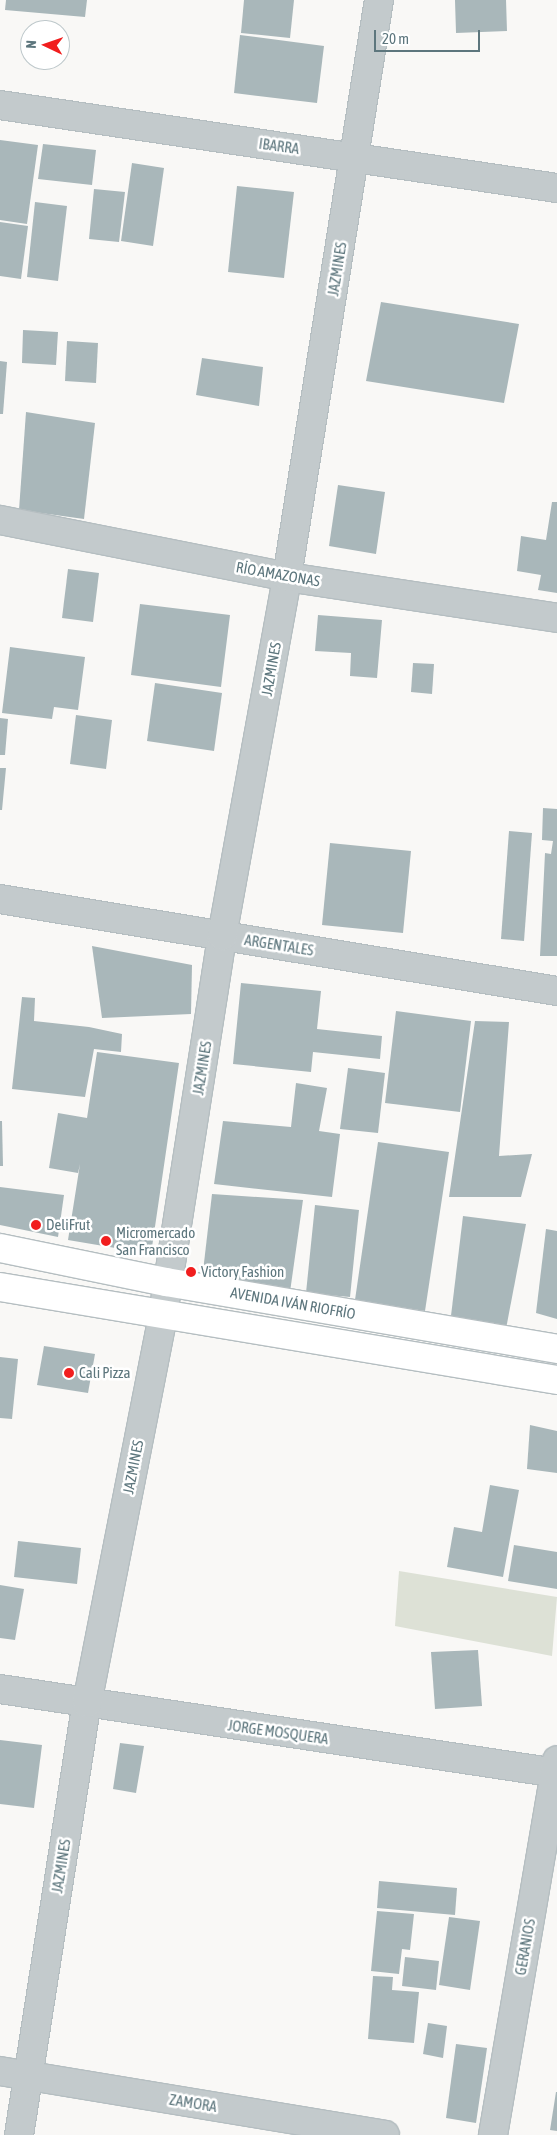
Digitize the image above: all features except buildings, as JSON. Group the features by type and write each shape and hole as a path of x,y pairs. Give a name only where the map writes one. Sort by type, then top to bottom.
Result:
{"main road":[{"name":"AVENIDA IVÁN RIOFRÍO","path":"0,1248 166,1282 557,1349"},
{"path":"0,1287 557,1380"}],"street":[{"name":"JAZMINES","path":"19,2135 87,1703 163,1314 166,1282 174,1244 222,936 287,577 379,0"},
{"name":"IBARRA","path":"0,105 557,188"},
{"name":"RÍO AMAZONAS","path":"0,520 287,577 557,618"},
{"name":"ARGENTALES","path":"0,899 557,991"},
{"name":"JORGE MOSQUERA","path":"0,1689 87,1703 556,1768"},
{"name":"GERANIOS","path":"493,2135 556,1768"},
{"name":"ZAMORA","path":"0,2071 385,2135"}],"shaded area":[{"path":"399,1571 557,1597 552,1656 395,1626"}],"place":[{"name":"DeliFrut","path":"36,1225"},
{"name":"Micromercado San Francisco","path":"106,1241"},
{"name":"Victory Fashion","path":"191,1272"},
{"name":"Cali Pizza","path":"69,1373"}]}
